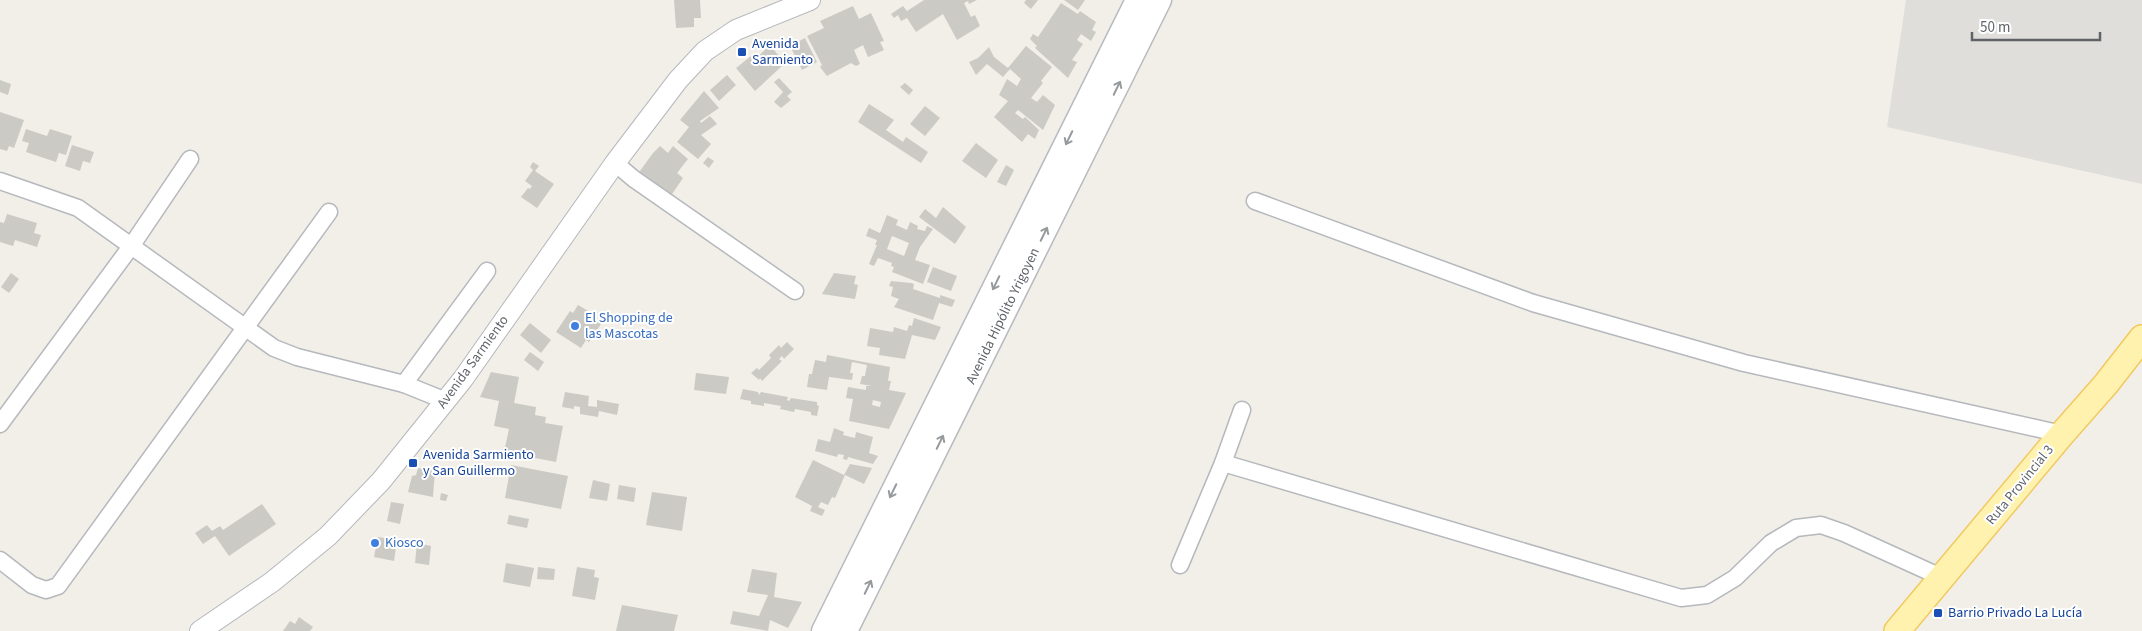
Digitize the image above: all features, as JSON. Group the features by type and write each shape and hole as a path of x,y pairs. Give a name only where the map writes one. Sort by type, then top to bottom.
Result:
{"main road":[{"name":"Avenida Hipólito Yrigoyen","path":"846,631 951,397 1137,0"},
{"name":"Avenida Hipólito Yrigoyen","path":"823,631 951,397 1160,0"},
{"name":"Ruta Provincial 3","path":"1897,631 2106,384 2142,338"}],"street":[{"name":"Avenida Sarmiento","path":"200,631 272,582 328,536 381,481 446,401 615,163 678,80 704,50 736,30 810,0"},
{"path":"0,424 132,245 190,159"},
{"path":"615,163 795,291"},
{"path":"0,181 78,208 274,348 297,357 404,384 446,401"},
{"path":"1255,201 1543,306 1744,363 2062,434"},
{"path":"0,560 32,585 46,590 58,586 329,212"},
{"path":"404,384 487,271"},
{"path":"1180,565 1223,463 1242,410"},
{"path":"1223,463 1681,598 1707,594 1735,578 1771,543 1796,528 1821,525 1844,533 1943,578"}],"shaded area":[{"path":"1906,0 2142,0 2142,184 1887,127"}],"building":[{"path":"674,0 700,0 701,18 694,18 694,27 676,28"},
{"path":"924,0 977,0 969,4 968,1 964,3 971,17 975,15 980,26 957,40 943,14 916,32 907,18 901,21 898,15 894,18 891,14 903,6 907,11"},
{"path":"1026,0 1038,0 1031,9 1024,3"},
{"path":"1064,0 1085,0 1078,10"},
{"path":"1061,3 1078,14 1080,11 1096,22 1092,30 1096,32 1091,41 1081,34 1077,40 1083,44 1072,60 1077,62 1068,78 1035,48 1037,46 1030,39 1033,34 1038,37"},
{"path":"853,6 859,19 871,13 884,41 880,42 884,50 868,57 863,45 854,50 860,64 856,66 851,63 827,76 820,67 822,65 807,36 824,28 820,21"},
{"path":"805,38 817,62 802,70 790,46"},
{"path":"770,45 779,56 776,59 782,66 755,91 736,68 751,56 754,60"},
{"path":"1026,46 1052,67 1041,81 1043,83 1031,98 1037,102 1043,95 1055,105 1043,130 1018,110 1015,113 1023,119 1025,117 1039,130 1035,139 1028,134 1022,142 994,117 1008,101 999,95 1007,79 1017,86 1021,79 1010,69 1003,77 987,64 976,75 969,62 978,58 989,47 994,57 1008,68"},
{"path":"727,75 736,85 719,101 710,90"},
{"path":"779,78 792,92 787,96 791,100 781,108 774,102 783,92 774,82"},
{"path":"0,80 11,84 8,95 0,92"},
{"path":"905,83 913,90 909,95 900,87"},
{"path":"704,91 719,108 700,121 701,123 710,116 717,124 701,135 711,144 698,159 677,142 689,127 680,120"},
{"path":"869,104 894,120 886,130 903,142 906,137 928,152 921,163 858,122"},
{"path":"925,106 940,118 925,136 910,124"},
{"path":"0,112 24,120 14,148 9,146 7,151 0,149"},
{"path":"26,129 47,136 50,129 72,136 66,155 59,153 56,162 26,152 29,143 22,141"},
{"path":"976,143 998,160 986,178 962,161"},
{"path":"72,145 94,152 90,163 83,161 80,171 65,166"},
{"path":"660,146 668,153 673,146 688,159 677,173 683,178 670,197 637,175"},
{"path":"708,157 714,161 709,168 703,163"},
{"path":"533,162 539,166 535,171 554,184 537,208 521,197 532,186 525,181 533,170 530,167"},
{"path":"1006,165 1014,170 1006,186 997,182"},
{"path":"943,207 966,227 955,244 919,217 925,209 936,218"},
{"path":"7,214 37,223 34,233 41,235 37,247 15,240 13,246 0,242 0,222 4,223"},
{"path":"887,215 898,220 896,225 907,230 910,222 918,226 917,229 925,231 927,226 933,229 920,247 915,260 930,265 923,284 892,272 894,267 891,266 892,263 878,258 874,266 869,264 877,245 875,245 877,240 866,236 869,228 880,233","holes":["892,236 909,243 904,256 887,249"]},
{"path":"933,267 957,276 951,291 927,282"},
{"path":"11,273 19,279 9,293 1,287"},
{"path":"834,273 856,276 854,284 858,285 855,299 822,294"},
{"path":"891,281 911,283 914,284 913,289 940,298 940,295 955,300 952,307 939,303 933,320 894,307 899,299 891,296 893,287 889,286"},
{"path":"578,305 590,312 588,315 601,324 589,342 586,340 581,348 556,332 570,311 573,313"},
{"path":"914,318 941,327 935,340 912,335 905,359 879,355 880,348 867,346 870,328 893,332 894,327 907,331 909,325 912,326"},
{"path":"530,323 551,340 541,353 520,335"},
{"path":"787,342 794,349 784,359 782,356 779,359 782,361 762,381 751,373 757,368 759,370 771,358 769,355 779,345 781,348"},
{"path":"530,352 544,362 538,371 524,360"},
{"path":"827,355 890,367 888,381 891,381 889,390 906,393 889,429 849,421 853,399 846,398 848,387 866,390 866,386 872,386 860,384 862,376 865,376 867,365 852,362 850,373 853,373 852,380 829,377 827,390 807,387 809,374 812,374 815,360 826,362","holes":["873,400 881,402 880,407 872,405"]},
{"path":"491,372 519,377 514,403 536,407 535,415 546,417 545,423 563,426 556,462 504,452 509,429 494,426 499,401 480,397"},
{"path":"696,373 729,377 726,394 694,390"},
{"path":"743,389 758,392 759,395 761,392 788,397 787,400 789,401 791,398 817,402 819,406 817,416 811,415 811,412 795,409 794,412 780,409 781,406 764,403 764,406 751,404 751,401 740,399"},
{"path":"565,392 589,396 588,406 597,407 597,400 619,404 617,415 599,411 598,417 580,414 580,407 574,406 574,409 562,407"},
{"path":"834,428 844,432 843,435 855,438 856,432 873,437 869,453 878,456 873,464 848,457 847,460 843,459 844,455 838,454 837,457 815,451 818,439 830,442"},
{"path":"813,460 844,475 850,464 872,468 864,484 845,475 835,498 832,497 828,505 821,502 818,507 825,510 822,516 810,511 812,506 795,497"},
{"path":"511,465 568,476 561,509 505,498"},
{"path":"418,468 435,471 433,497 408,492 412,476 416,475"},
{"path":"593,480 610,484 607,501 589,498"},
{"path":"619,485 636,488 634,502 617,499"},
{"path":"652,492 687,497 682,531 646,525"},
{"path":"441,493 448,495 446,501 440,500"},
{"path":"391,502 404,504 400,524 387,521"},
{"path":"262,504 276,524 229,556 215,536 203,544 195,533 207,525 212,531 220,526 223,530"},
{"path":"509,515 529,519 527,528 507,524"},
{"path":"378,537 397,540 394,561 374,557"},
{"path":"417,543 431,546 429,565 415,563"},
{"path":"506,563 534,568 530,587 503,582"},
{"path":"538,567 555,569 554,580 537,579"},
{"path":"577,567 595,570 594,577 599,578 595,600 572,596"},
{"path":"752,569 777,573 774,597 802,602 788,628 770,620 768,631 730,624 733,611 759,616 768,595 747,592"},
{"path":"622,605 678,615 674,631 616,631"},
{"path":"299,617 313,627 310,631 283,631 290,621 295,624"}],"place":[{"name":"Avenida Sarmiento","path":"742,52"},
{"name":"El Shopping de las Mascotas","path":"575,326"},
{"name":"Avenida Sarmiento y San Guillermo","path":"413,463"},
{"name":"Kiosco","path":"375,543"},
{"name":"Barrio Privado La Lucía","path":"1938,613"}]}
